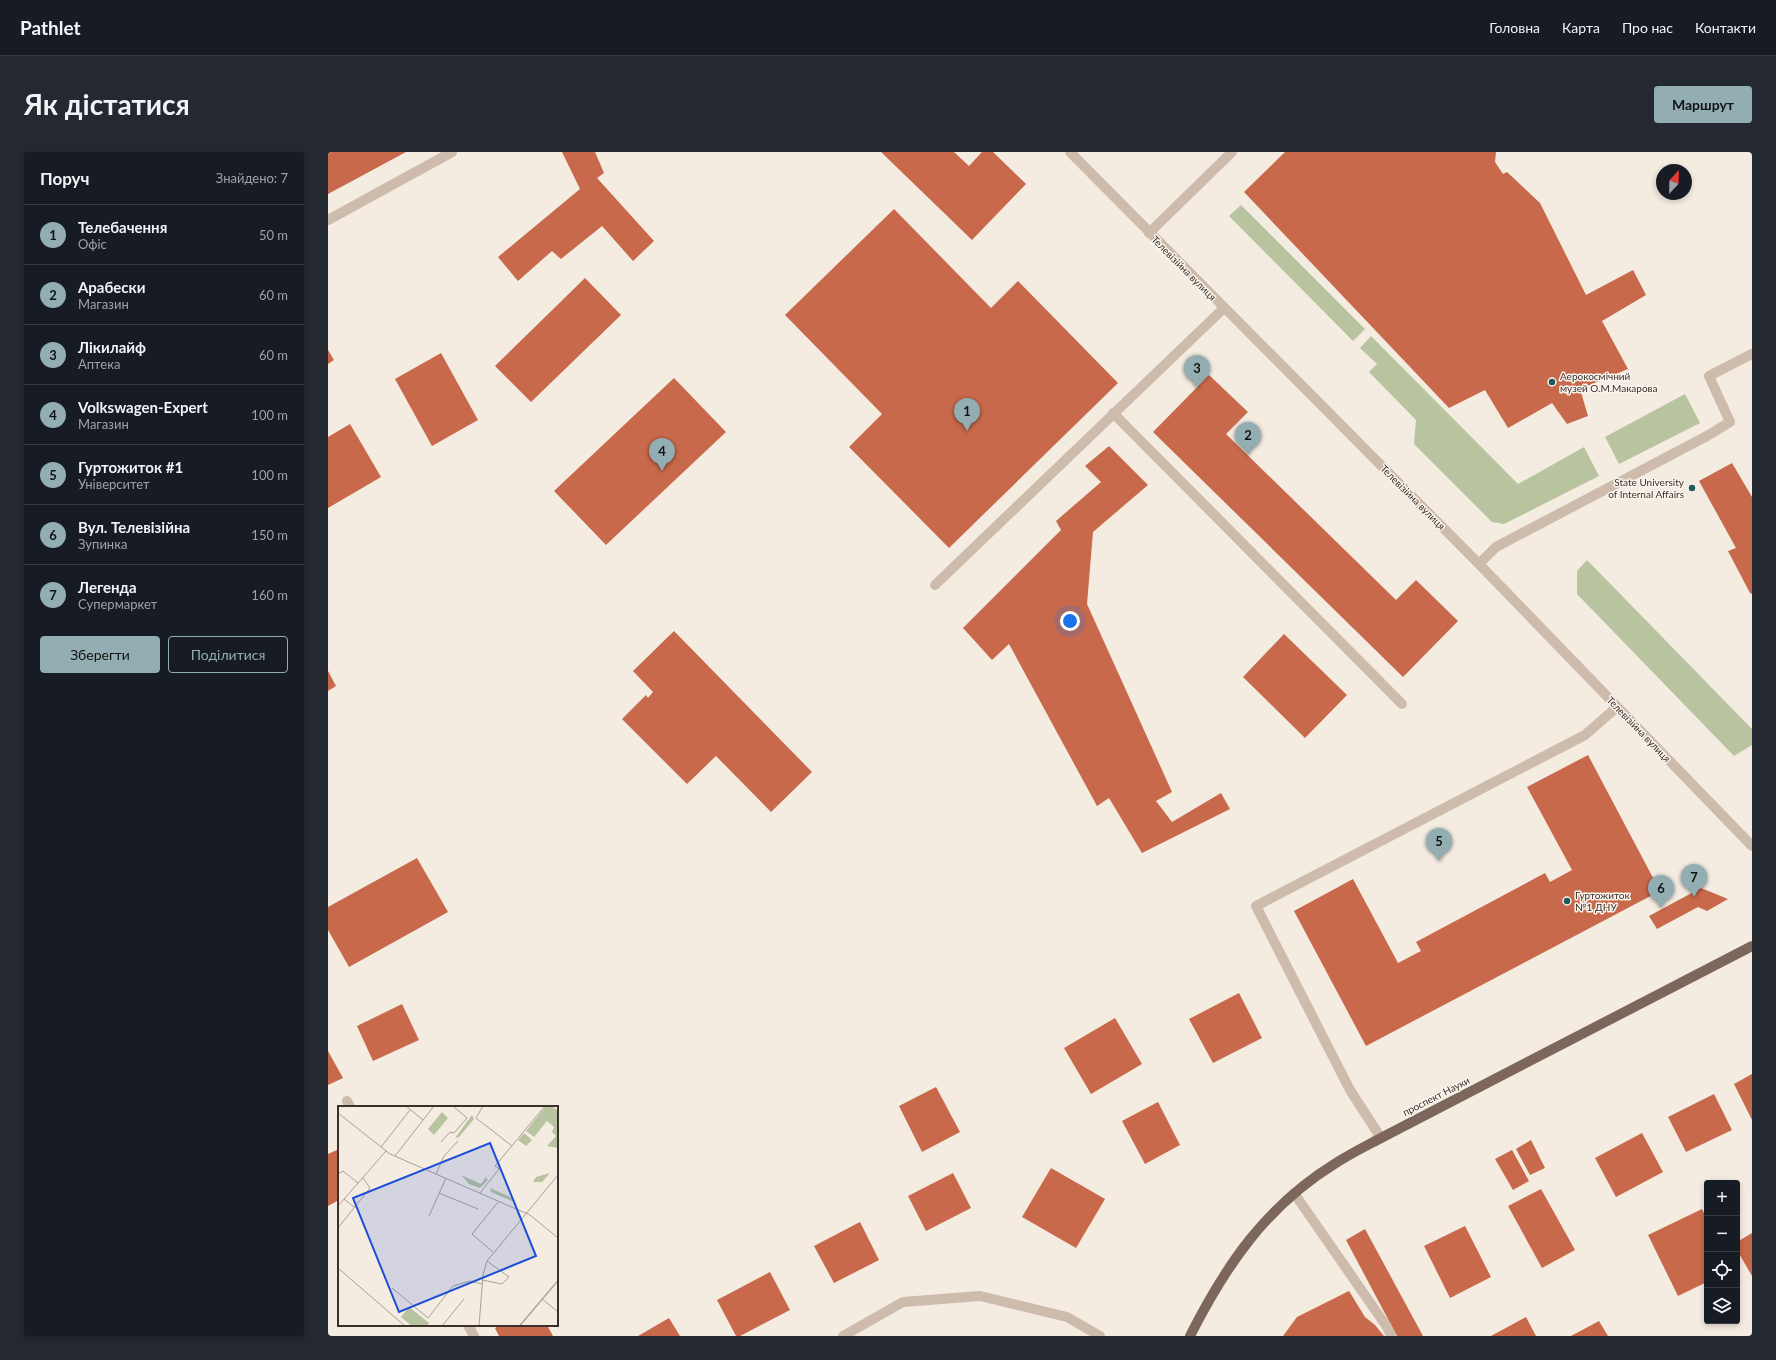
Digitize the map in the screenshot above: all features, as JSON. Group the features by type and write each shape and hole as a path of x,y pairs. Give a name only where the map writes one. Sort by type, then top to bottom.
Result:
{"main road":[{"name":"проспект Науки","path":"1190,1336 1205,1307 1234,1259 1265,1221 1294,1193 1335,1164 1381,1138 1752,946"}],"street":[{"path":"328,220 452,152"},
{"name":"Телевізійна вулиця","path":"1070,152 1479,564 1752,846"},
{"path":"1149,232 1232,152"},
{"path":"936,585 1113,413 1224,308"},
{"path":"1479,564 1496,547 1707,436 1730,422 1709,376 1752,354"},
{"path":"1113,413 1402,704"},
{"path":"1381,1138 1350,1090 1256,906 1585,735 1617,706"},
{"path":"1294,1193 1387,1327 1391,1336"},
{"path":"843,1336 903,1302 980,1296 1067,1317 1100,1336"},
{"path":"469,1326 474,1336"}],"green space":[{"path":"1241,205 1365,329 1353,341 1229,216"},
{"path":"1371,336 1518,484 1584,447 1599,476 1504,524 1492,522 1414,444 1416,420 1369,372 1377,364 1360,348"},
{"path":"1685,394 1700,423 1619,464 1605,437"},
{"path":"1587,560 1752,729 1752,745 1734,756 1577,594 1577,571"}],"building":[{"path":"328,152 406,152 328,194"},
{"path":"562,152 595,152 604,173 597,178 654,241 633,261 602,226 561,259 552,251 518,281 498,257 580,189"},
{"path":"881,152 954,152 969,166 982,152 993,152 1026,184 972,240"},
{"path":"1285,152 1496,152 1495,162 1503,174 1507,172 1540,203 1586,295 1633,270 1646,295 1602,321 1628,369 1580,389 1588,416 1567,424 1552,403 1508,428 1485,390 1449,408 1244,192"},
{"path":"894,209 991,308 1018,281 1118,383 949,548 849,447 882,414 785,315"},
{"path":"585,278 621,315 531,402 495,366"},
{"path":"328,350 334,360 328,364"},
{"path":"441,353 478,420 432,446 395,379"},
{"path":"1209,375 1248,412 1226,434 1396,600 1416,580 1458,621 1403,677 1153,432"},
{"path":"674,378 726,432 606,545 554,491"},
{"path":"350,424 381,477 328,508 328,437"},
{"path":"1109,446 1148,485 1093,532 1087,604 1172,792 1156,801 1172,822 1221,793 1230,809 1142,853 1109,798 1097,806 1009,644 992,660 963,628 1061,530 1056,521 1101,482 1085,466"},
{"path":"1732,463 1752,497 1752,594 1750,593 1728,551 1736,548 1699,481"},
{"path":"674,631 812,772 771,812 716,756 687,784 622,719 646,695 648,698 653,692 633,671"},
{"path":"1284,634 1347,695 1305,738 1243,677"},
{"path":"328,671 336,686 328,691"},
{"name":"Гуртожиток №1 ДНУ","path":"1588,755 1660,891 1366,1046 1294,911 1353,879 1398,963 1421,951 1416,942 1545,873 1550,882 1572,870 1527,787"},
{"path":"417,858 448,912 349,967 328,930 328,907"},
{"path":"1701,888 1728,899 1707,911 1698,907 1657,929 1649,916"},
{"path":"1239,993 1262,1038 1213,1063 1189,1019"},
{"path":"402,1004 419,1040 373,1061 357,1026"},
{"path":"1115,1018 1142,1064 1091,1094 1064,1048"},
{"path":"328,1051 343,1078 328,1085"},
{"path":"1752,1074 1752,1120 1734,1084"},
{"path":"936,1087 960,1132 922,1152 899,1106"},
{"path":"1714,1094 1732,1130 1686,1152 1668,1117"},
{"path":"1158,1102 1180,1145 1145,1164 1122,1121"},
{"path":"1642,1133 1663,1172 1616,1197 1595,1158"},
{"path":"1531,1140 1545,1168 1530,1175 1516,1149"},
{"path":"338,1149 338,1201 328,1206 328,1154"},
{"path":"1512,1150 1529,1181 1513,1190 1495,1159"},
{"path":"1051,1168 1105,1199 1076,1248 1022,1217"},
{"path":"953,1173 971,1208 926,1231 908,1196"},
{"path":"1541,1189 1575,1250 1542,1268 1508,1206"},
{"path":"1702,1209 1704,1213 1704,1283 1678,1296 1648,1235"},
{"path":"860,1222 879,1260 834,1283 814,1246"},
{"path":"1465,1226 1491,1277 1450,1298 1424,1246"},
{"path":"1365,1229 1423,1336 1397,1336 1346,1240"},
{"path":"1752,1233 1752,1276 1740,1255 1740,1240"},
{"path":"770,1272 790,1310 740,1336 736,1336 717,1300"},
{"path":"1349,1291 1365,1317 1375,1325 1384,1336 1283,1336 1297,1317"},
{"path":"1526,1317 1536,1336 1491,1336"},
{"path":"669,1318 680,1336 638,1336"},
{"path":"1599,1321 1608,1336 1571,1336"},
{"path":"499,1326 548,1326 553,1336 499,1336 495,1328"}],"place":[{"name":"Аерокосмічний музей О.М.Макарова","path":"1552,382"},
{"name":"Лікилайф","path":"1197,388"},
{"name":"Телебачення","path":"967,431"},
{"name":"Арабески","path":"1248,455"},
{"name":"Volkswagen-Expert","path":"662,471"},
{"name":"State University of Internal Affairs","path":"1692,488"},
{"name":"Гуртожиток #1","path":"1439,861"},
{"name":"Легенда","path":"1694,897"},
{"name":"Гуртожиток №1 ДНУ","path":"1567,901"},
{"name":"Вул. Телевізійна","path":"1661,908"}]}
